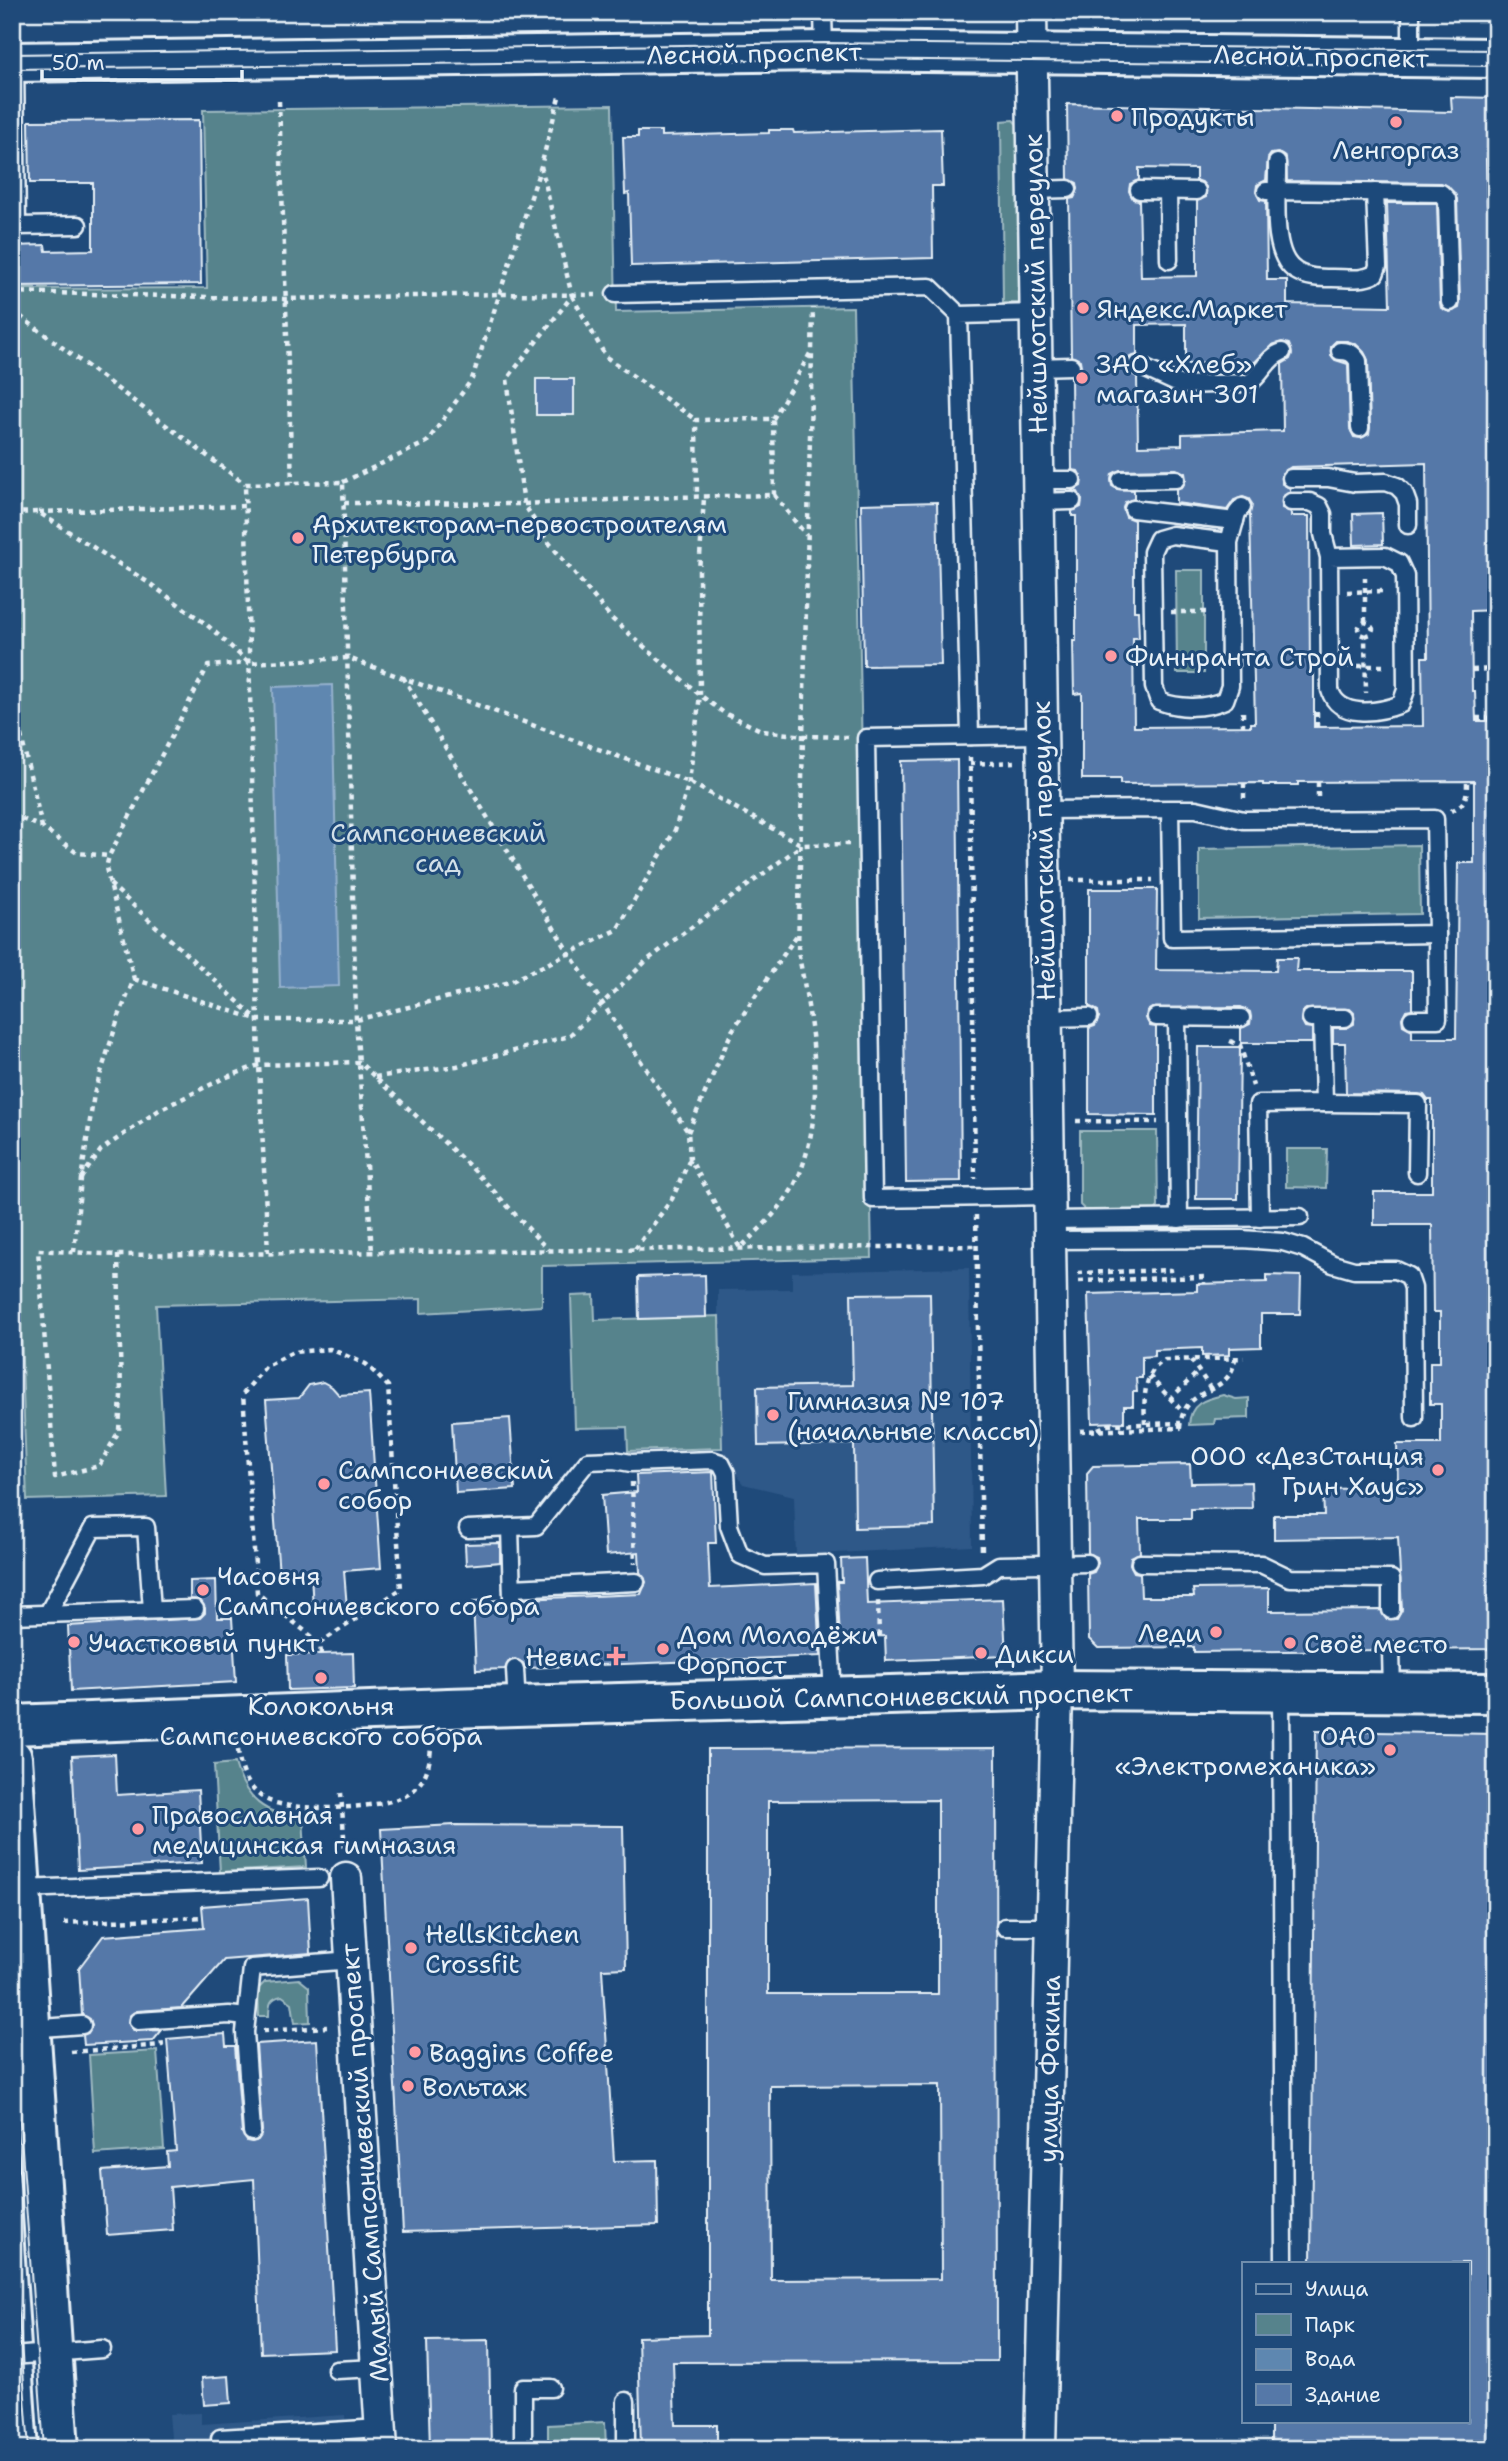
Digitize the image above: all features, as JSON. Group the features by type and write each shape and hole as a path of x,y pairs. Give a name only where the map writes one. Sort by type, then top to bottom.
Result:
{"main road":[{"name":"Лесной проспект","path":"13,62 824,51 1496,58"},
{"name":"Большой Сампсониевский проспект","path":"12,1725 516,1687 833,1696 1058,1690 1496,1692"},
{"path":"12,1758 21,1889 22,2029 52,2353 58,2449"}],"street":[{"name":"Нейшлотский переулок","path":"1031,12 1058,1690"},
{"name":"улица Фокина","path":"1040,2449 1058,1690"},
{"name":"Малый Сампсониевский проспект","path":"333,1878 352,1960 381,2438"}],"lane":[{"path":"823,12 824,51"},
{"path":"1411,12 1411,57"},
{"path":"13,62 17,226 78,225"},
{"path":"1277,163 1272,191 1278,243 1284,258 1294,270 1313,278 1366,279 1375,275 1378,266 1375,192"},
{"path":"1033,190 1068,189"},
{"path":"1139,190 1196,191"},
{"path":"1168,190 1169,260"},
{"path":"1272,191 1441,194 1447,199 1450,302"},
{"path":"615,294 930,287 959,315 970,736"},
{"path":"959,315 1035,313"},
{"path":"1340,351 1354,354 1358,360 1360,429"},
{"path":"1137,365 1181,385 1249,383 1256,379 1275,354 1282,352"},
{"path":"1036,367 1071,366"},
{"path":"1291,478 1328,478 1355,483 1386,482 1397,486 1404,493 1408,504 1408,525"},
{"path":"1122,480 1176,479"},
{"path":"1038,491 1072,480"},
{"path":"1038,491 1072,501"},
{"path":"1291,502 1310,502 1319,506 1323,514 1323,534 1329,557 1329,690 1332,699 1349,710 1387,710 1401,704 1406,690 1405,576 1399,563 1385,556 1329,557"},
{"path":"1133,509 1239,514 1229,542 1230,686 1225,700 1212,706 1173,706 1159,701 1154,687 1152,552 1158,539 1171,535 1229,542"},
{"path":"1042,735 866,738 873,1199 976,1197 1049,1219 1283,1242 1303,1248 1333,1264 1354,1270 1396,1270 1409,1276 1413,1288 1413,1418"},
{"path":"1170,809 1172,938 1437,933"},
{"path":"1043,810 1196,809 1244,820 1435,819 1437,1019 1412,1019"},
{"path":"1046,1017 1089,1017"},
{"path":"1156,1017 1241,1018"},
{"path":"1177,1017 1179,1219"},
{"path":"1324,1103 1316,1018 1346,1018"},
{"path":"1260,1218 1258,1104 1418,1104 1417,1173"},
{"path":"1049,1219 1300,1217"},
{"path":"468,1529 536,1525 588,1461 614,1460 631,1464 712,1460 721,1463 726,1473 729,1526 740,1555 765,1566 826,1564 833,1696"},
{"path":"48,1613 93,1528 146,1527 152,1610"},
{"path":"510,1527 512,1593 636,1582"},
{"path":"877,1581 983,1575 999,1565 1088,1563"},
{"path":"1140,1563 1261,1564 1290,1578 1391,1579 1391,1610"},
{"path":"12,1615 195,1609"},
{"path":"1391,1650 1392,1692"},
{"path":"1281,1691 1284,2262"},
{"path":"21,1889 333,1878"},
{"path":"1005,1927 1052,1927"},
{"path":"252,2132 245,2025 251,1968 352,1960"},
{"path":"138,2021 229,2015 245,2025"},
{"path":"22,2029 82,2025"},
{"path":"12,2356 102,2349"},
{"path":"336,2370 377,2368"},
{"path":"523,2449 523,2388 551,2388"},
{"path":"626,2401 626,2449"},
{"path":"221,2449 220,2438 381,2438"}],"path":[{"path":"12,310 245,484 343,482 427,442 472,379 541,166 559,97"},
{"path":"279,101 292,483"},
{"path":"541,166 572,296 606,356 696,420 773,419"},
{"path":"740,1248 774,1215 800,1174 810,1134 814,1102 814,1063 807,997 798,951 813,289"},
{"path":"12,292 285,299 615,294"},
{"path":"572,296 507,379 524,504 546,540 611,618 724,713 763,731 804,736 866,738"},
{"path":"807,536 774,495 773,419 813,349"},
{"path":"696,420 697,496"},
{"path":"343,482 356,1020 372,1252"},
{"path":"245,484 259,1065 268,1254"},
{"path":"344,503 524,504 774,495"},
{"path":"134,979 258,1020 356,1020 510,982 617,930 675,830 689,782 700,695 699,571 704,498"},
{"path":"12,513 246,506"},
{"path":"38,512 149,583 206,624 249,663"},
{"path":"1365,556 1365,622"},
{"path":"1329,592 1405,591"},
{"path":"1153,612 1230,612"},
{"path":"1365,622 1373,629 1371,634 1366,636 1360,634 1358,629 1360,624 1365,622"},
{"path":"1366,636 1366,710"},
{"path":"74,1252 81,1179 94,1094 134,979 106,868 109,856 208,666 348,658 689,782 802,845 868,844"},
{"path":"1330,666 1406,666"},
{"path":"1472,670 1496,669"},
{"path":"403,677 569,953 688,1132"},
{"path":"12,696 42,827"},
{"path":"1243,710 1244,732"},
{"path":"1476,718 1496,718"},
{"path":"970,736 983,1575"},
{"path":"1435,819 1462,806 1466,797 1467,781"},
{"path":"12,815 42,827 77,853 109,856"},
{"path":"375,1077 457,1066 569,1036 646,961 802,845"},
{"path":"1069,880 1171,880"},
{"path":"110,884 258,1020"},
{"path":"740,1248 690,1159 688,1132 732,1031 799,932"},
{"path":"1228,1040 1240,1045 1258,1104"},
{"path":"81,1179 101,1150 159,1110 224,1077 259,1065 359,1062 478,1174 548,1250"},
{"path":"1071,1121 1178,1122"},
{"path":"635,1249 672,1199 690,1159"},
{"path":"118,1255 121,1395 119,1431 99,1465 55,1476 38,1250 118,1255 976,1246"},
{"path":"1073,1273 1171,1270 1171,1278"},
{"path":"1088,1281 1204,1277 1204,1284"},
{"path":"320,1643 401,1589 388,1386 366,1364 330,1349 293,1352 283,1357 265,1367 243,1394 257,1593 320,1643 321,1654"},
{"path":"1075,1431 1180,1428 1188,1403 1196,1395 1223,1384 1234,1369 1235,1358"},
{"path":"1145,1424 1144,1399 1149,1376 1156,1365 1165,1360 1244,1358"},
{"path":"1191,1360 1211,1389"},
{"path":"1170,1399 1199,1371"},
{"path":"1149,1376 1183,1412"},
{"path":"1096,1430 1107,1425 1181,1423"},
{"path":"631,1464 636,1582"},
{"path":"830,1651 879,1637 877,1581"},
{"path":"238,1750 243,1774 252,1788 262,1798 276,1804 294,1807 386,1803 410,1794 429,1768 432,1736"},
{"path":"333,1878 342,1806 341,1793"},
{"path":"64,1923 203,1917"},
{"path":"71,2052 162,2045 160,2020"},
{"path":"245,2025 327,2028"}],"shaded area":[{"name":"Гимназия № 107 (начальные классы)","path":"969,1268 972,1546 796,1555 794,1496 743,1484 722,1449 628,1451 627,1427 575,1428 571,1296 594,1295 595,1320 718,1316 718,1290 792,1289 792,1272"},
{"path":"201,2413 201,2424 345,2415 347,2449 172,2449 169,2414"}],"green space":[{"name":"Сампсониевский сад","path":"612,105 616,312 853,307 872,1258 542,1266 542,1306 421,1313 421,1299 156,1305 166,1496 27,1500 12,1085 12,289 207,288 203,110"},
{"path":"1013,120 1021,129 1023,303 1003,303 1001,121"},
{"path":"1176,570 1204,570 1204,673 1177,673"},
{"path":"1419,845 1420,914 1199,918 1199,849"},
{"path":"1080,1131 1157,1131 1158,1207 1152,1213 1088,1213 1080,1205"},
{"path":"1286,1149 1327,1149 1326,1188 1286,1187"},
{"path":"594,1295 595,1320 719,1316 722,1448 628,1451 627,1427 575,1428 571,1296"},
{"path":"1223,1395 1236,1399 1249,1398 1249,1418 1215,1419 1214,1424 1189,1425 1195,1407 1205,1400"},
{"path":"235,1763 244,1786 258,1803 278,1813 303,1817 306,1867 220,1872 214,1765"},
{"path":"299,1979 309,1987 310,2022 295,2023 292,2003 282,1996 271,2002 269,2016 259,2016 258,1989 265,1982"},
{"path":"157,2051 164,2149 95,2154 89,2055"},
{"path":"605,2422 606,2449 548,2449 548,2425"}],"water":[{"path":"332,685 339,986 280,988 273,687"}],"building":[{"path":"1451,97 1496,98 1496,159 1486,159 1487,205 1494,212 1496,255 1496,357 1493,361 1496,610 1471,611 1472,691 1475,691 1476,721 1496,721 1496,1649 1402,1650 1400,1644 1391,1640 1385,1641 1381,1650 1194,1652 1194,1647 1098,1648 1089,1639 1088,1574 1094,1572 1098,1563 1097,1557 1088,1553 1087,1473 1093,1466 1190,1464 1191,1483 1251,1482 1252,1508 1191,1509 1191,1519 1139,1519 1140,1553 1131,1557 1130,1564 1134,1572 1140,1573 1141,1597 1194,1597 1193,1589 1269,1588 1269,1611 1381,1610 1386,1619 1397,1619 1402,1610 1398,1537 1274,1539 1274,1515 1324,1515 1323,1489 1398,1488 1397,1444 1441,1444 1441,1404 1430,1404 1430,1362 1440,1362 1440,1312 1433,1312 1432,1225 1374,1225 1374,1192 1432,1192 1432,1100 1418,1094 1346,1093 1345,1043 1333,1043 1333,1028 1346,1028 1354,1024 1354,1013 1350,1009 1306,1009 1302,1012 1301,1019 1305,1027 1312,1028 1312,1043 1241,1043 1241,1028 1250,1024 1251,1017 1250,1012 1241,1007 1152,1008 1147,1011 1146,1018 1150,1026 1156,1027 1156,1115 1089,1114 1089,1028 1095,1026 1099,1017 1098,1011 1089,1006 1089,889 1157,889 1156,970 1276,971 1277,958 1297,958 1296,971 1412,971 1412,1009 1406,1010 1402,1018 1403,1025 1412,1030 1412,1038 1456,1038 1458,863 1474,863 1474,781 1298,782 1298,785 1263,785 1120,784 1120,779 1082,779 1082,693 1074,694 1076,516 1072,516 1072,511 1081,507 1082,500 1078,492 1072,491 1081,486 1082,479 1078,471 1072,470 1071,377 1077,374 1081,366 1080,360 1071,356 1069,199 1074,198 1078,189 1077,183 1068,179 1067,104 1452,112","holes":["1278,153 1286,158 1287,181 1441,183 1448,186 1457,199 1459,308 1450,312 1441,308 1437,203 1387,203 1390,306 1287,304 1287,280 1267,280 1266,201 1260,200 1256,192 1257,185 1266,180 1268,158 1271,154","1139,168 1196,169 1196,180 1206,187 1206,197 1197,201 1197,276 1141,277 1139,200 1133,199 1129,191 1130,184 1139,180","1186,324 1186,364 1255,362 1272,345 1282,342 1289,344 1292,354 1290,359 1282,364 1283,431 1182,434 1182,445 1138,446 1137,377 1129,372 1127,365 1130,357 1137,355 1137,325","1336,341 1356,344 1368,360 1370,428 1369,434 1361,438 1354,437 1350,429 1348,364 1335,360 1331,355 1331,346","1426,463 1428,657 1422,657 1423,726 1314,727 1314,674 1310,674 1309,516 1291,516 1291,512 1282,508 1282,497 1290,492 1290,488 1282,484 1282,473 1291,467","1176,469 1185,473 1186,479 1182,488 1176,490 1176,503 1227,510 1234,500 1243,497 1249,499 1252,504 1250,514 1255,723 1251,723 1251,726 1134,727 1133,638 1139,638 1138,611 1134,611 1134,520 1126,517 1123,508 1125,502 1134,499 1134,490 1112,486 1112,474 1120,470"]},
{"path":"199,120 201,284 12,286 12,246 45,245 46,251 93,250 93,183 30,183 29,121"},
{"path":"941,129 943,186 932,186 933,258 631,266 629,193 625,194 623,137 638,137 638,131 661,131 661,136 769,133 769,130 793,130 794,133"},
{"path":"536,379 574,379 574,415 536,415"},
{"path":"937,502 941,665 864,666 861,504"},
{"path":"1382,513 1383,544 1354,545 1353,514"},
{"path":"957,760 961,1181 906,1182 901,761"},
{"path":"1198,1047 1240,1047 1238,1199 1196,1199"},
{"path":"705,1275 706,1317 639,1319 638,1277"},
{"path":"1267,1275 1301,1276 1300,1314 1261,1314 1261,1347 1229,1348 1229,1355 1202,1356 1202,1348 1154,1350 1154,1356 1142,1357 1142,1378 1136,1378 1137,1392 1133,1392 1133,1406 1124,1406 1124,1422 1092,1423 1088,1294 1197,1291 1197,1284 1267,1282"},
{"path":"930,1293 934,1526 855,1528 854,1444 758,1446 757,1387 853,1385 851,1294"},
{"name":"Сампсониевский собор","path":"323,1382 339,1395 369,1393 381,1568 344,1571 347,1608 313,1610 311,1573 279,1575 266,1400 299,1398 309,1385"},
{"path":"510,1418 515,1489 456,1493 452,1422"},
{"path":"713,1472 716,1543 708,1543 710,1588 816,1583 820,1656 525,1668 523,1663 515,1659 509,1661 505,1669 476,1670 473,1601 502,1600 506,1607 513,1608 518,1607 522,1599 641,1594 646,1582 640,1572 639,1552 606,1555 602,1495 637,1492 636,1475"},
{"path":"500,1543 500,1562 466,1565 465,1544"},
{"path":"865,1558 867,1604 1003,1599 1006,1656 886,1661 885,1636 840,1638 837,1582 842,1582 841,1559"},
{"path":"216,1580 217,1618 232,1618 236,1682 71,1691 68,1626 200,1618 205,1613 205,1608 200,1600 190,1599 190,1581"},
{"name":"Колокольня Сампсониевского собора","path":"353,1653 354,1688 288,1690 287,1655"},
{"path":"1316,1731 1496,1734 1496,2449 1271,2449 1271,2422 1470,2422 1470,2262 1311,2262"},
{"path":"996,1748 997,2361 673,2362 675,2425 717,2425 717,2449 641,2449 638,2337 708,2335 708,1749","holes":["938,1800 938,1994 768,1994 768,1801","940,2085 941,2279 771,2280 770,2086"]},
{"name":"Православная медицинская гимназия","path":"115,1754 117,1795 198,1790 202,1863 78,1870 72,1756"},
{"path":"454,1825 623,1826 626,1968 602,1969 614,2161 657,2160 658,2225 403,2232 381,1829"},
{"path":"308,1898 311,1953 224,1960 182,2008 137,2011 129,2016 128,2022 134,2031 162,2030 153,2041 84,2045 83,2035 88,2033 92,2025 90,2019 82,2015 79,1968 103,1936 204,1928 202,1906"},
{"path":"225,2034 226,2046 235,2046 242,2133 247,2141 252,2142 258,2140 262,2131 256,2044 317,2040 335,2350 261,2353 254,2179 170,2187 173,2230 107,2235 102,2171 168,2166 167,2152 176,2151 167,2039"},
{"path":"489,2340 491,2449 430,2449 427,2341"},
{"path":"229,2376 231,2403 204,2405 202,2378"}],"tram line":[{"path":"12,54 824,43 1496,50"},
{"path":"12,69 830,59 1496,66"},
{"path":"12,2014 44,2449"},
{"path":"12,2225 29,2449"}],"place":[{"name":"Продукты","path":"1117,116"},
{"name":"Ленгоргаз","path":"1396,122"},
{"name":"Яндекс.Маркет","path":"1083,308"},
{"name":"ЗАО «Хлеб» магазин 301","path":"1082,378"},
{"name":"Архитекторам-первостроителям Петербурга","path":"298,538"},
{"name":"Финнранта Строй","path":"1111,656"},
{"name":"Гимназия № 107 (начальные классы)","path":"773,1415"},
{"name":"ООО «ДезСтанция Грин Хаус»","path":"1438,1470"},
{"name":"Сампсониевский собор","path":"324,1484"},
{"name":"Часовня Сампсониевского собора","path":"203,1590"},
{"name":"Леди","path":"1216,1632"},
{"name":"Участковый пункт","path":"74,1642"},
{"name":"Своё место","path":"1290,1643"},
{"name":"Дом Молодёжи Форпост","path":"663,1649"},
{"name":"Дикси","path":"981,1653"},
{"name":"Невис","path":"616,1656"},
{"name":"Колокольня Сампсониевского собора","path":"321,1678"},
{"name":"ОАО «Электромеханика»","path":"1390,1750"},
{"name":"Православная медицинская гимназия","path":"138,1829"},
{"name":"HellsKitchen Crossfit","path":"411,1948"},
{"name":"Baggins Coffee","path":"415,2052"},
{"name":"Вольтаж","path":"408,2086"}]}
